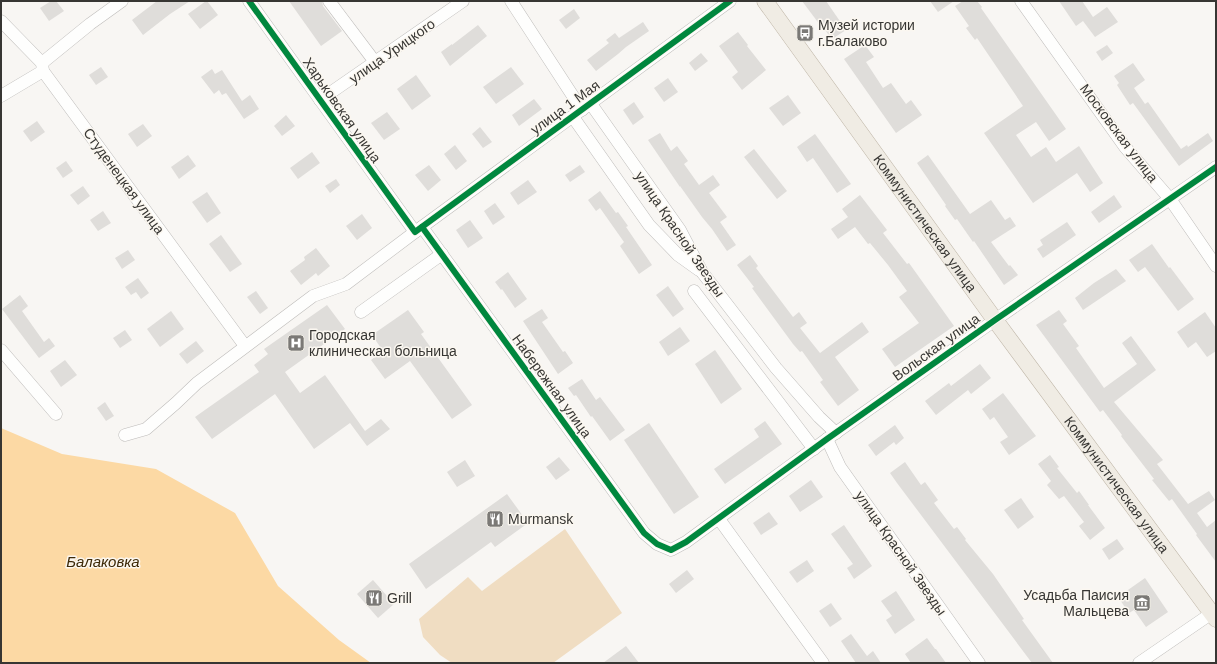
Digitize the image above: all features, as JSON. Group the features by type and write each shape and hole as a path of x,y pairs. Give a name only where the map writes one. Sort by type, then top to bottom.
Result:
{"main road":[{"name":"Коммунистическая улица","path":"765,1 995,320 1215,614"}],"street":[{"path":"1,96 43,67 90,24 122,1"},
{"name":"Харьковская улица","path":"249,1 320,100 418,230"},
{"path":"329,1 375,62"},
{"name":"улица Урицкого","path":"320,100 463,1"},
{"name":"улица Красной Звезды","path":"511,1 582,110 680,230 702,272 776,368 819,417 832,436 840,467 979,663"},
{"name":"улица 1 Мая","path":"125,435 146,428 176,403 197,382 313,296 346,284 730,1"},
{"name":"Московская улица","path":"1021,1 1125,146 1170,199 1216,266"},
{"name":"Студенецкая улица","path":"1,21 43,67 245,346"},
{"path":"582,110 649,225 678,255 702,272"},
{"name":"Вольская улица","path":"672,550 719,519 832,436 995,320 1216,167"},
{"name":"Набережная улица","path":"418,230 442,254 644,533 657,544 672,550"},
{"path":"361,312 442,254"},
{"path":"694,291 814,449"},
{"path":"1,350 56,414"},
{"path":"719,519 823,663"},
{"path":"1139,663 1215,614"}],"shaded area":[{"path":"565,529 622,613 553,663 452,663 440,655 423,637 419,619 468,577 482,591"}],"water":[{"name":"Балаковка","path":"1,428 62,454 156,469 235,513 278,586 339,640 371,663 1,663"}],"building":[{"path":"51,1 56,1 64,11 49,21 40,8"},
{"path":"157,1 190,1 143,35 132,20"},
{"path":"206,1 218,15 200,29 188,14"},
{"path":"289,1 322,1 323,6 342,31 321,46"},
{"path":"802,1 826,1 846,30 832,39"},
{"path":"930,1 954,1 938,12"},
{"path":"963,1 977,1 982,7 981,8 1066,129 1049,141 1036,122 1016,135 1031,157 1046,147 1056,162 1079,146 1103,183 1090,192 1077,173 1033,203 984,133 1023,106 977,38 975,40 966,28 969,26 955,6"},
{"path":"1059,1 1082,1 1093,17 1107,7 1118,22 1095,37 1083,21 1076,26"},
{"path":"574,9 580,18 566,29 559,20"},
{"path":"643,22 649,31 596,71 587,60 609,43 606,40 615,33 619,38"},
{"path":"478,25 487,36 450,66 441,52"},
{"path":"738,32 766,70 742,90 732,77 738,72 719,46"},
{"path":"865,45 874,57 866,62 883,88 891,83 906,104 911,100 922,115 896,133 844,59"},
{"path":"1107,45 1113,53 1102,61 1096,52"},
{"path":"701,53 708,61 695,71 689,63"},
{"path":"1133,63 1145,80 1134,88 1145,104 1148,102 1181,149 1187,145 1188,147 1208,133 1213,141 1179,166 1133,103 1130,105 1117,85 1119,83 1114,76"},
{"path":"101,67 108,77 96,85 89,75"},
{"path":"511,67 524,84 496,104 483,87"},
{"path":"212,69 215,74 222,70 242,101 250,95 259,109 244,119 226,93 222,95 219,90 214,94 201,77"},
{"path":"416,75 431,96 412,110 397,89"},
{"path":"668,78 678,92 664,102 654,88"},
{"path":"788,95 801,113 783,126 769,108"},
{"path":"534,99 542,109 519,126 512,115"},
{"path":"634,102 644,117 633,125 623,110"},
{"path":"387,112 400,129 384,140 371,123"},
{"path":"286,115 295,126 282,136 274,126"},
{"path":"37,121 45,132 31,142 23,131"},
{"path":"143,124 152,136 137,147 128,134"},
{"path":"480,127 492,142 483,148 472,134"},
{"path":"660,133 671,151 677,146 688,161 684,164 699,185 713,175 720,185 709,193 727,217 720,222 736,245 727,251 648,140"},
{"path":"815,134 851,184 837,193 813,158 807,162 797,147"},
{"path":"455,145 467,161 456,170 444,154"},
{"path":"754,149 787,191 777,199 744,157"},
{"path":"312,152 320,163 298,179 290,168"},
{"path":"188,155 196,166 179,179 171,167"},
{"path":"928,155 970,214 991,200 1005,220 1010,217 1016,226 991,242 1009,266 1010,265 1018,275 1004,285 974,241 973,242 957,219 955,220 945,206 946,205 917,163"},
{"path":"66,161 73,171 63,178 56,168"},
{"path":"429,165 441,180 428,191 415,175"},
{"path":"580,165 585,172 570,182 565,175"},
{"path":"336,179 340,185 330,193 325,186"},
{"path":"528,180 537,192 518,205 510,193"},
{"path":"83,186 90,196 78,205 70,195"},
{"path":"600,191 616,213 618,212 628,226 626,227 652,265 639,274 620,246 624,242 600,208 596,211 588,200"},
{"path":"207,192 221,213 207,223 192,202"},
{"path":"860,195 887,230 883,233 907,264 909,263 954,326 895,367 882,349 919,323 899,297 907,291 888,265 870,243 868,244 855,227 838,239 831,229 848,217 842,209"},
{"path":"1114,195 1122,207 1099,223 1091,212"},
{"path":"495,203 505,217 493,225 484,211"},
{"path":"103,211 111,223 98,231 90,220"},
{"path":"362,214 372,228 357,240 346,226"},
{"path":"470,220 483,238 468,248 456,230"},
{"path":"1067,222 1076,235 1043,258 1037,249 1043,245 1040,240"},
{"path":"221,235 242,264 230,272 209,244"},
{"path":"1152,244 1194,299 1178,311 1145,267 1138,272 1129,260"},
{"path":"316,248 330,266 318,276 316,273 301,285 290,271 305,260 304,257"},
{"path":"128,250 135,260 122,269 115,258"},
{"path":"750,255 758,266 756,268 793,317 799,312 807,323 800,328 820,353 862,322 869,332 835,357 859,390 838,406 820,382 823,380 802,351 800,352 793,344 737,265"},
{"path":"1116,269 1126,281 1083,310 1075,298 1094,283"},
{"path":"508,272 527,299 515,308 502,289 501,290 495,282"},
{"path":"138,278 149,293 141,299 136,292 131,295 125,287"},
{"path":"668,286 684,309 673,317 656,295"},
{"path":"256,291 268,308 260,314 247,297"},
{"path":"20,295 28,306 22,311 44,342 49,338 55,346 39,358 2,309"},
{"path":"327,305 345,329 285,372 300,393 325,375 365,431 381,419 390,429 367,446 350,423 314,449 275,394 212,439 195,417 259,372 254,365 268,354 264,349"},
{"path":"542,309 548,318 542,322 563,352 565,351 573,363 558,374 523,321"},
{"path":"408,310 424,332 421,334 472,405 452,419 410,361 385,379 371,360 383,351 372,335"},
{"path":"1059,310 1067,321 1063,324 1079,346 1076,348 1104,388 1137,364 1122,343 1131,336 1156,370 1114,402 1163,460 1157,464 1188,504 1209,491 1215,500 1197,513 1207,527 1216,520 1216,562 1172,499 1169,501 1152,480 1154,479 1121,436 1122,435 1103,410 1100,412 1036,325"},
{"path":"171,311 184,329 160,347 147,329"},
{"path":"1205,312 1216,328 1216,351 1207,357 1196,342 1188,348 1177,332"},
{"path":"680,327 690,341 668,356 659,342"},
{"path":"125,330 132,340 120,348 113,338"},
{"path":"196,341 204,351 187,364 179,354"},
{"path":"715,350 742,389 721,404 695,364"},
{"path":"65,360 77,375 61,387 50,371"},
{"path":"980,364 991,378 971,394 968,390 936,415 925,401 949,383 951,386"},
{"path":"582,379 596,400 600,397 625,430 610,441 576,395 574,396 568,388"},
{"path":"1003,393 1036,436 1009,455 1000,442 1008,437 994,417 990,420 982,409"},
{"path":"105,402 114,416 106,421 97,408"},
{"path":"765,421 782,444 725,484 714,469 759,437 754,429"},
{"path":"649,423 699,497 674,514 624,440"},
{"path":"895,425 904,438 896,445 894,442 876,456 868,445"},
{"path":"1050,455 1059,467 1057,468 1077,493 1079,491 1105,528 1090,540 1079,526 1084,522 1064,496 1059,499 1047,485 1051,481 1038,464"},
{"path":"559,457 570,470 556,480 546,467"},
{"path":"465,460 475,476 457,487 447,472"},
{"path":"905,462 921,485 925,482 938,500 934,503 954,529 957,527 966,539 965,540 993,574 1024,619 1022,620 1053,663 1032,663 897,483 890,473"},
{"path":"811,480 823,497 800,512 789,496"},
{"path":"507,494 528,523 495,547 491,542 426,589 409,564"},
{"path":"1021,498 1034,517 1018,529 1004,510"},
{"path":"769,512 778,524 761,535 753,523"},
{"path":"844,525 872,566 854,579 847,568 853,564 831,534"},
{"path":"1117,539 1124,549 1109,560 1102,549"},
{"path":"807,560 814,571 797,583 789,572"},
{"path":"687,570 694,579 676,593 669,584"},
{"name":"Усадьба Паисия Мальцева","path":"1145,578 1168,612 1146,627 1134,610 1129,613 1118,597"},
{"path":"373,580 394,604 378,618 357,594"},
{"path":"896,591 915,620 895,634 886,620 892,616 881,601"},
{"path":"831,603 842,619 830,627 819,611"},
{"path":"851,634 867,656 873,651 881,663 856,663 841,641"},
{"path":"927,638 946,663 911,663 905,654"},
{"path":"626,646 639,663 603,663"}],"cycle path":[{"path":"249,1 415,232 730,1"},
{"path":"422,227 644,533 657,544 671,550 686,542 827,439 995,320 1216,167"}],"place":[{"name":"Музей истории г.Балаково","path":"805,33"},
{"name":"Городская клиническая больница","path":"296,343"},
{"name":"Murmansk","path":"495,519"},
{"name":"Grill","path":"374,598"},
{"name":"Усадьба Паисия Мальцева","path":"1142,603"}]}
